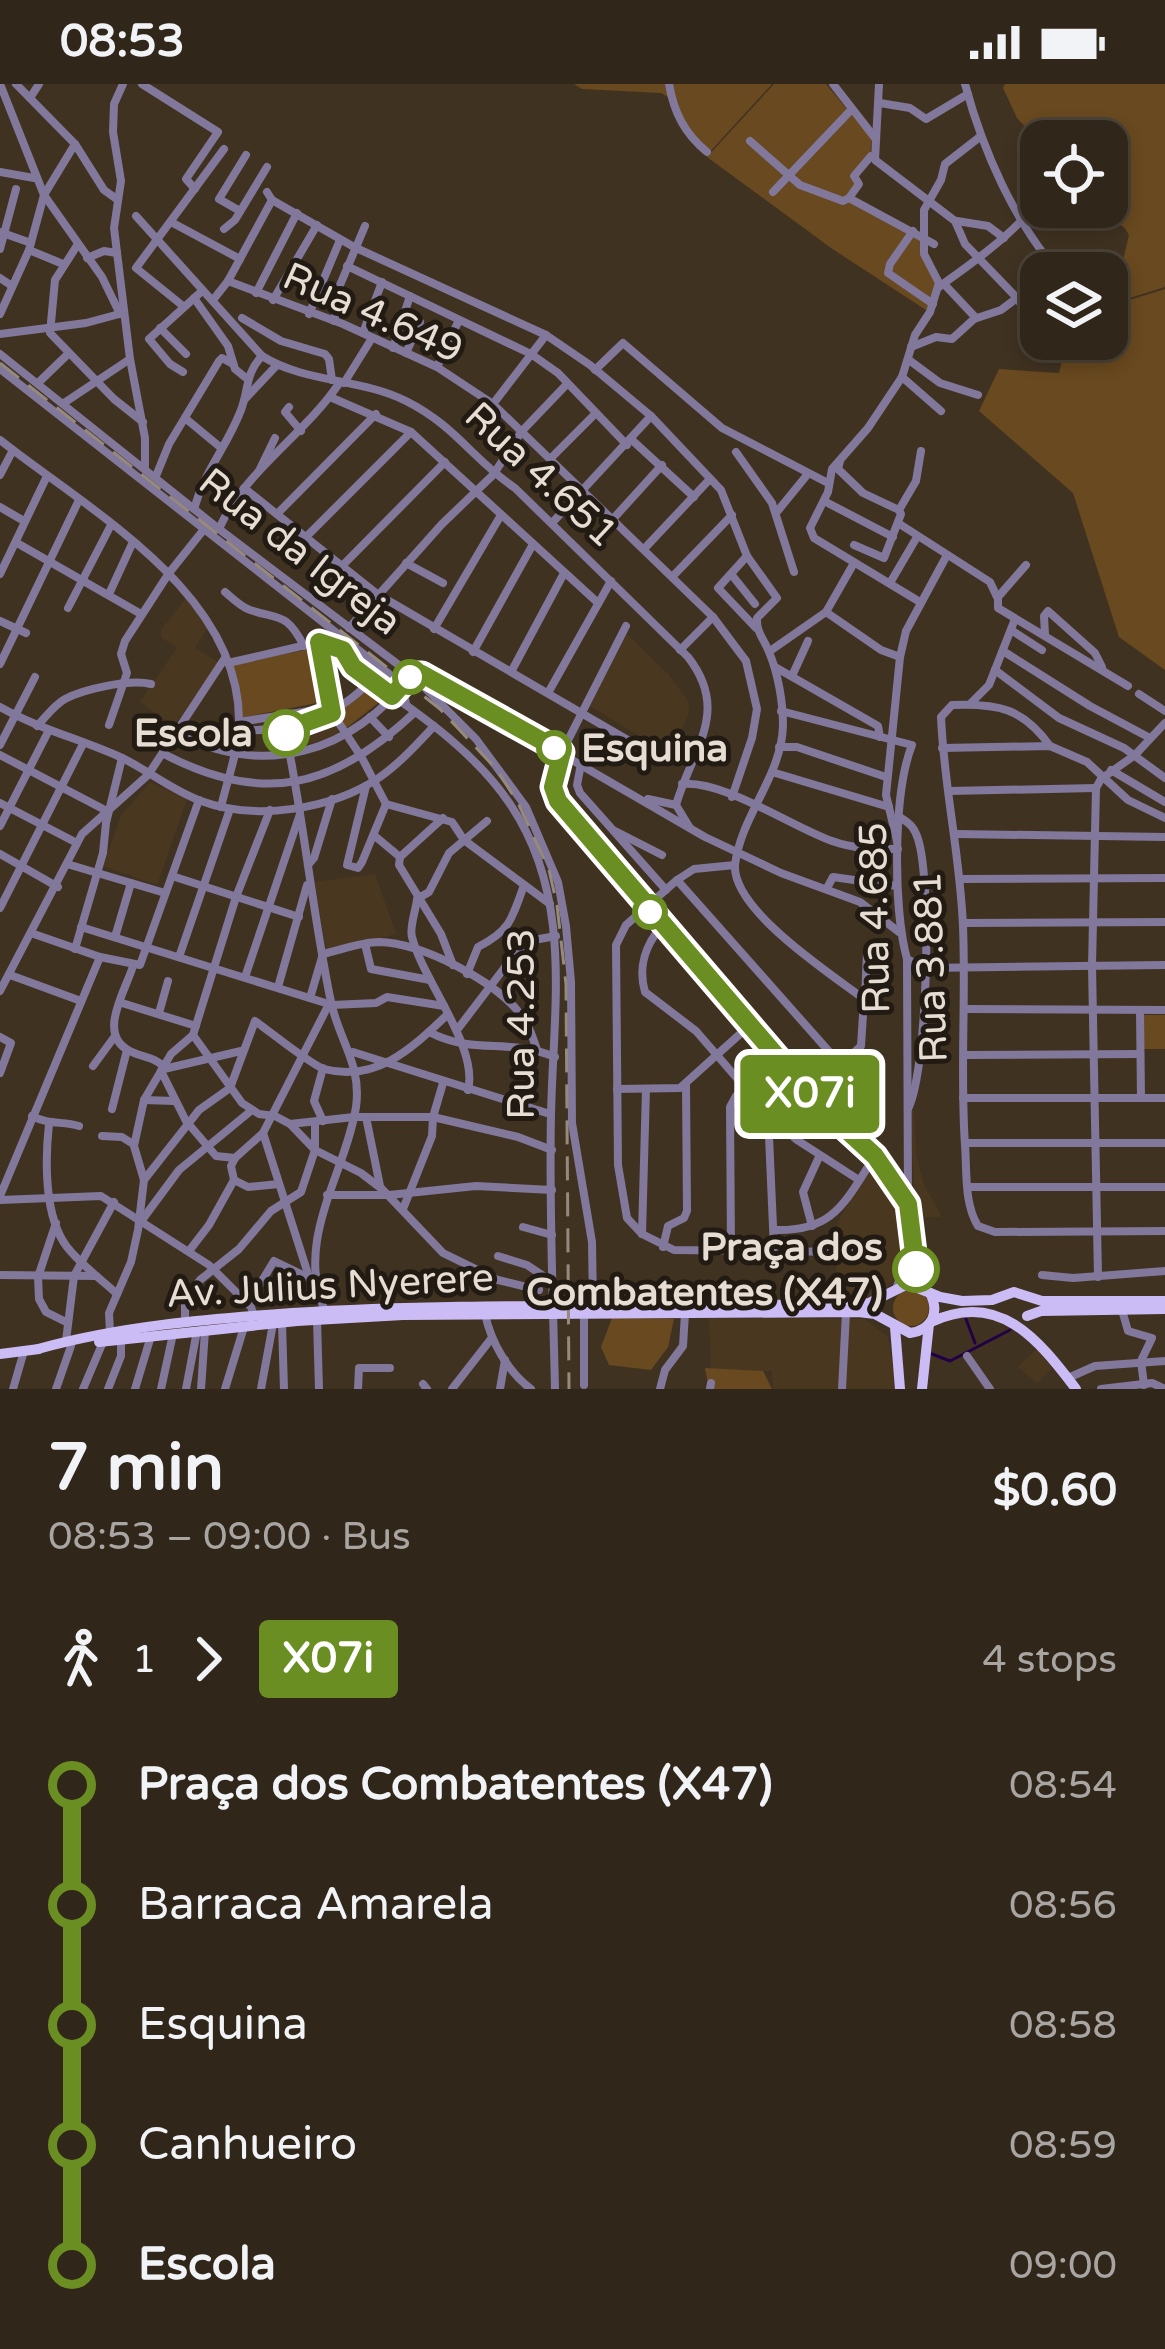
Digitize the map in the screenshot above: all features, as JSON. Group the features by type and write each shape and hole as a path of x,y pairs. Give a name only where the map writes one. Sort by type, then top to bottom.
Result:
{"main road":[{"name":"Av. Julius Nyerere","path":"112,1338 321,1315 869,1303 908,1284 962,1301 1014,1292 1062,1302 1165,1305"},
{"path":"925,1386 935,1306 926,1290"},
{"path":"892,1292 900,1389"},
{"path":"1006,1294 1000,1305 1007,1318 1072,1383"},
{"path":"1026,1296 1028,1334"},
{"name":"Av. Julius Nyerere","path":"589,1309 852,1312 910,1333 954,1313 1007,1318 1041,1311 1165,1305"},
{"name":"Av. Julius Nyerere","path":"0,1354 251,1310 321,1315 553,1310"},
{"path":"852,1312 880,1323 895,1344"},
{"path":"927,1343 945,1322 970,1312"}],"street":[{"path":"0,84 44,195 122,313"},
{"path":"16,84 75,144 104,190 118,200"},
{"path":"30,98 40,84"},
{"path":"123,84 114,104 112,132 121,182 117,253 122,313 143,422 145,468"},
{"path":"142,84 218,131 186,179 195,189"},
{"path":"669,84 689,137 707,152"},
{"path":"833,84 875,138"},
{"path":"750,141 787,176 843,201 859,183 854,176 872,154 879,84"},
{"path":"880,103 910,108 926,119 967,89 981,136 1020,213"},
{"path":"773,192 850,110"},
{"path":"976,318 942,285 924,254 923,237 928,200 945,164 981,136"},
{"path":"0,314 30,247 44,195 75,144"},
{"path":"183,306 136,271 224,149"},
{"path":"872,154 955,221 988,226 1004,238"},
{"path":"246,155 219,197 253,234"},
{"path":"224,229 267,167"},
{"path":"0,172 36,178"},
{"path":"0,249 16,189"},
{"path":"213,300 228,281 270,196 354,247 546,335 651,416 724,494 748,556 777,598 758,618 757,629"},
{"path":"849,198 934,244"},
{"path":"256,293 297,213"},
{"name":"Rua 4.651","path":"136,216 198,294 213,300 262,356 277,365 404,400 451,428 493,476 515,488 680,650 702,677 709,699 704,734 676,805"},
{"path":"955,221 963,242 1020,303"},
{"path":"171,222 240,259"},
{"path":"920,602 854,563 811,534 810,528 847,450 902,377 911,347 942,285 975,256 990,252 1020,222"},
{"path":"273,300 316,225"},
{"path":"334,321 347,266 365,226"},
{"path":"913,231 888,274 933,304"},
{"path":"3,233 63,264"},
{"path":"309,314 340,239"},
{"path":"78,244 63,264 52,292 53,339 143,422"},
{"path":"87,258 104,251 117,253"},
{"path":"292,266 339,294"},
{"path":"347,266 531,354 694,496"},
{"path":"0,278 12,286"},
{"name":"Rua 4.649","path":"228,281 368,335 436,367 493,404 713,617 746,662 757,709 732,797"},
{"path":"219,529 244,488 330,398 368,335 382,282"},
{"path":"183,372 149,342 198,294 233,364"},
{"path":"393,348 410,296"},
{"path":"911,347 936,337 952,339 976,318 1017,298"},
{"path":"0,334 122,313"},
{"path":"242,318 281,340 325,354 339,382"},
{"path":"436,367 459,320"},
{"path":"406,354 420,322"},
{"path":"160,328 187,354"},
{"path":"493,404 546,335"},
{"path":"595,370 621,343 722,428 828,483"},
{"name":"Rua da Igreja","path":"0,354 219,529 413,674 562,752 690,828 782,873 865,905 899,932"},
{"path":"38,383 68,354"},
{"path":"244,400 246,378 262,356"},
{"path":"64,403 130,359"},
{"path":"156,476 221,359 246,378"},
{"path":"909,360 938,382 978,395"},
{"path":"194,509 206,470 244,400 277,365"},
{"path":"0,369 403,685 410,710"},
{"path":"902,377 940,411"},
{"path":"349,628 493,476 522,431 567,384"},
{"path":"330,398 411,432 597,602"},
{"path":"289,406 285,412 301,430"},
{"path":"551,458 596,413"},
{"path":"277,514 376,414"},
{"path":"552,523 651,416"},
{"path":"185,418 220,447"},
{"path":"305,538 411,432"},
{"path":"258,473 274,439"},
{"path":"0,440 169,573 212,622 227,659 239,727 225,808 179,957"},
{"path":"1,470 13,450"},
{"path":"847,450 838,469 863,494 899,511"},
{"path":"736,452 776,513 794,572"},
{"path":"854,545 883,559 899,511 916,481 921,452"},
{"path":"342,566 445,462"},
{"path":"613,518 662,465"},
{"path":"0,574 46,476"},
{"path":"776,513 807,476"},
{"path":"644,549 710,479"},
{"path":"244,488 377,594 656,757"},
{"path":"0,663 22,631 79,500"},
{"path":"824,501 893,537"},
{"path":"0,507 24,521"},
{"path":"434,629 501,515"},
{"path":"673,577 732,515"},
{"path":"898,523 990,582 998,608 1128,686"},
{"path":"68,608 111,525"},
{"path":"109,725 125,683 122,651 141,614 205,528"},
{"path":"317,528 320,551"},
{"path":"890,583 918,536"},
{"path":"17,543 141,614"},
{"path":"109,594 133,544"},
{"path":"473,652 532,546"},
{"path":"0,548 11,553"},
{"path":"682,784 709,784 832,842 898,849 887,778 900,657 920,602 946,555"},
{"path":"748,556 718,587 757,629 770,653 782,711 779,747 736,851 735,879 771,925 864,999"},
{"path":"406,563 443,583"},
{"path":"770,653 826,612 854,563"},
{"path":"998,597 1026,565"},
{"path":"511,672 563,574"},
{"path":"731,574 755,604"},
{"path":"548,693 610,581"},
{"path":"225,592 249,610 276,614 297,632 304,646"},
{"path":"1046,634 1048,610 1095,653 1102,669"},
{"path":"826,612 881,650 900,657"},
{"path":"680,650 713,617"},
{"path":"969,705 985,691 1015,619"},
{"path":"0,620 22,631"},
{"path":"626,626 562,752 553,787 558,801 815,1101 875,1156 908,1204"},
{"path":"1011,630 1042,650"},
{"path":"792,676 808,641"},
{"path":"319,642 331,710 362,758 370,783 386,804 443,818"},
{"path":"0,991 77,843 108,808 148,775 227,659 319,642 343,650 353,667 434,726 484,771 512,806 536,853 551,905"},
{"path":"1003,652 1150,738"},
{"path":"774,666 858,712 878,726 880,736"},
{"path":"995,670 1058,717 1135,754 1165,778"},
{"path":"176,733 233,755 291,756 347,734 413,674 502,770 526,807 558,882 569,953 573,1135 592,1242 584,1385"},
{"path":"0,745 34,677"},
{"path":"239,727 285,730 331,710 371,681"},
{"path":"37,726 60,702 125,683 151,684"},
{"path":"1139,694 1165,711"},
{"path":"1051,746 942,748 944,712 952,705 1009,709 1051,746 1087,763 1098,784 1092,966 1098,1277"},
{"path":"0,707 48,732 123,759 199,800 225,808 270,810 301,809 370,783 434,726"},
{"path":"239,727 331,710"},
{"path":"164,754 227,782 296,781 362,758 410,710"},
{"path":"782,711 893,739"},
{"path":"370,717 388,737"},
{"path":"1098,784 1165,723"},
{"path":"285,730 331,1005 357,1070 354,1117 317,1241 320,1389"},
{"path":"0,826 4,805 30,770 48,732"},
{"name":"Rua 4.685","path":"893,739 912,745 902,771 897,886 899,932 907,959 908,1204 926,1290"},
{"path":"0,908 83,744"},
{"path":"779,747 797,747 887,778"},
{"name":"Rua 3.881","path":"942,748 944,783 957,834 963,923 964,1143 973,1219 984,1229 1097,1234"},
{"path":"0,755 108,808"},
{"path":"75,949 98,873 108,808 123,759"},
{"path":"581,764 578,789 666,890"},
{"path":"1112,770 1165,802"},
{"path":"772,772 889,807"},
{"path":"370,783 345,862 358,868 386,804"},
{"path":"949,791 1098,784 1165,818"},
{"path":"638,797 676,805 690,828"},
{"path":"308,866 332,799"},
{"path":"32,934 100,957 140,964 199,800"},
{"path":"4,805 77,843"},
{"path":"245,977 301,809"},
{"path":"108,1389 121,1356 112,1338 109,1313 131,1262 140,1221 144,1180 134,1144 144,1100 171,1054 195,1033 236,897 270,810"},
{"path":"443,818 400,856 399,865 441,934 453,965"},
{"name":"Rua 4.253","path":"443,818 456,824 464,840 551,905 556,936 550,1114 555,1389"},
{"path":"902,818 915,830 922,856 925,968 921,1064 908,1110"},
{"path":"417,899 425,898 447,856 487,821"},
{"path":"613,830 662,855"},
{"path":"957,834 1165,837"},
{"path":"376,837 400,856"},
{"path":"0,854 58,887"},
{"path":"67,864 164,893"},
{"path":"735,865 694,869 677,880 626,925 616,946 623,1210 642,1234 663,1247 850,1252"},
{"path":"172,876 298,917"},
{"path":"827,888 833,877 897,886"},
{"path":"960,879 1165,878"},
{"path":"278,987 309,879"},
{"path":"677,880 841,1065 842,1076 815,1101"},
{"path":"115,937 131,883"},
{"path":"467,974 478,947 501,937 524,885"},
{"path":"417,899 410,934 457,1030 471,1074 468,1090"},
{"path":"963,923 1165,922"},
{"path":"662,926 646,948 645,992 696,1031 768,1114 819,1157 859,1180"},
{"path":"81,927 331,1005 376,1003 387,997 446,1010"},
{"path":"457,1030 518,950 528,941 556,936"},
{"path":"501,937 518,950"},
{"path":"323,954 387,943 453,965 518,1010 537,1050"},
{"path":"364,944 371,969 430,980"},
{"path":"841,1065 861,1046 867,952"},
{"path":"310,998 323,954"},
{"path":"100,957 0,1198 97,1195 114,1202 215,1270 251,1310 274,1261 308,1277"},
{"path":"907,959 925,968 1165,965"},
{"path":"133,966 115,1011 116,1035 127,1050 154,1058 190,1126 218,1157 235,1158"},
{"path":"10,975 81,1001"},
{"path":"159,1012 168,981"},
{"path":"122,1003 159,1012 195,1033 230,1088 252,1110 290,1124 315,1150 380,1187 448,1256 498,1280 539,1290"},
{"path":"189,1250 234,1180 231,1166 235,1158 262,1133 331,1005"},
{"path":"966,1009 1165,1010"},
{"path":"144,1180 199,1110 230,1088 256,1020 322,1068 357,1070 404,1055 446,1010"},
{"path":"1140,1010 1141,1098"},
{"path":"617,1089 673,1090 686,1084 750,1025"},
{"path":"429,1032 461,1046 512,1045 555,1057"},
{"path":"93,1066 116,1035"},
{"path":"0,1036 11,1043 0,1073"},
{"path":"112,1109 127,1050"},
{"path":"162,1069 242,1051"},
{"path":"352,1052 550,1114"},
{"path":"965,1055 1140,1054"},
{"path":"185,1323 185,1300 205,1275 250,1238 271,1211 301,1192 315,1150 319,1122 314,1101 322,1068"},
{"path":"403,1209 432,1136 443,1083"},
{"path":"663,1247 668,1226 684,1218 687,1211 686,1084"},
{"path":"642,1234 646,1089"},
{"path":"731,1249 730,1107 747,1090"},
{"path":"964,1098 1165,1098"},
{"path":"144,1100 174,1101"},
{"path":"140,1221 179,1170 252,1110"},
{"path":"768,1114 774,1249"},
{"path":"32,1116 49,1124 62,1121 80,1126"},
{"path":"290,1124 354,1117 433,1118 518,1137 552,1150"},
{"path":"366,1117 380,1187"},
{"path":"49,1124 47,1168 56,1222 65,1244 117,1294"},
{"path":"262,1133 308,1277 317,1288"},
{"path":"102,1136 122,1137 134,1144"},
{"path":"964,1143 1165,1143"},
{"path":"774,1230 812,1226 836,1214 875,1156"},
{"path":"812,1226 803,1192 819,1157"},
{"path":"234,1180 248,1187 279,1184"},
{"path":"327,1195 389,1195 476,1186 552,1190"},
{"path":"968,1187 1165,1187"},
{"path":"56,1389 68,1344 66,1322 74,1276 114,1202"},
{"path":"56,1222 38,1277 43,1309 66,1322"},
{"path":"523,1227 552,1235"},
{"name":"Rua 4.685","path":"892,1292 912,1231"},
{"path":"1097,1234 1165,1231"},
{"path":"497,1256 527,1265 552,1282"},
{"path":"1042,1275 1098,1277 1165,1271"},
{"path":"0,1275 98,1276"},
{"path":"1122,1310 1128,1331 1152,1338 1141,1361 1144,1385"},
{"path":"842,1389 852,1312"},
{"path":"660,1389 665,1370 683,1346 685,1313"},
{"path":"485,1314 491,1339 516,1377 531,1389"},
{"path":"261,1389 278,1323"},
{"path":"278,1323 284,1389"},
{"path":"225,1389 244,1327"},
{"path":"186,1389 201,1331"},
{"path":"201,1331 201,1389"},
{"path":"161,1389 173,1334"},
{"path":"135,1389 151,1336"},
{"path":"83,1389 112,1338"},
{"path":"452,1389 491,1339"},
{"path":"13,1389 31,1350"},
{"path":"967,1356 990,1389"},
{"path":"500,1389 505,1359"},
{"path":"1072,1383 1095,1366 1165,1361"},
{"path":"358,1389 359,1367 390,1368"},
{"path":"1101,1389 1157,1383 1165,1389"}],"shaded area":[{"path":"574,84 772,84 707,155 661,93 582,89"},
{"path":"774,84 826,84 872,139 870,155 854,175 858,183 848,198 923,237 923,249 938,275 929,312 831,248 707,157"},
{"path":"1005,84 1165,84 1165,287 1128,298 1128,120 1020,121"},
{"path":"1165,289 1165,670 1119,637 1073,493 979,411 999,369 1059,373 1062,360 1128,360 1128,300"},
{"path":"187,597 210,623 195,648 218,662 174,726 140,702 177,648 161,637 161,630"},
{"path":"625,632 688,701 689,713 675,743 668,747 641,737 590,706"},
{"path":"312,649 322,702 240,718 230,664"},
{"path":"372,686 382,700 345,729 337,712"},
{"path":"331,718 340,734 294,749 291,733"},
{"path":"150,782 187,799 157,885 103,866 121,816"},
{"path":"375,874 396,934 327,952 314,882"},
{"path":"1144,1015 1165,1015 1165,1049 1144,1049"},
{"path":"914,1110 916,1155 924,1185 942,1217 916,1217 910,1112"},
{"path":"873,1158 905,1206 900,1271 879,1298 835,1300 838,1222"},
{"path":"911,1290 924,1295 929,1308 924,1321 911,1326 898,1321 893,1308 898,1295"},
{"path":"612,1318 674,1319 668,1347 651,1370 609,1365 601,1347"},
{"path":"709,1318 865,1319 888,1337 896,1389 773,1389 772,1371 711,1371"},
{"path":"1037,1349 1052,1368 1037,1383 1018,1367"},
{"path":"705,1368 763,1371 772,1389 709,1389"}],"waterway":[{"path":"966,1319 975,1343"},
{"path":"932,1354 950,1361 1010,1330"}],"railway":[{"path":"0,363 440,709 498,771 519,805 549,870 566,984 569,1389"}],"bus line":[{"name":"X07i","path":"286,733 332,713 319,642 343,650 353,667 392,696 416,672 562,752 553,787 558,801 815,1101 875,1156 908,1204 916,1269"}],"place":[{"name":"Escola","path":"286,733"},
{"name":"Esquina","path":"554,748"},
{"name":"Praça dos Combatentes (X47)","path":"916,1269"}]}
